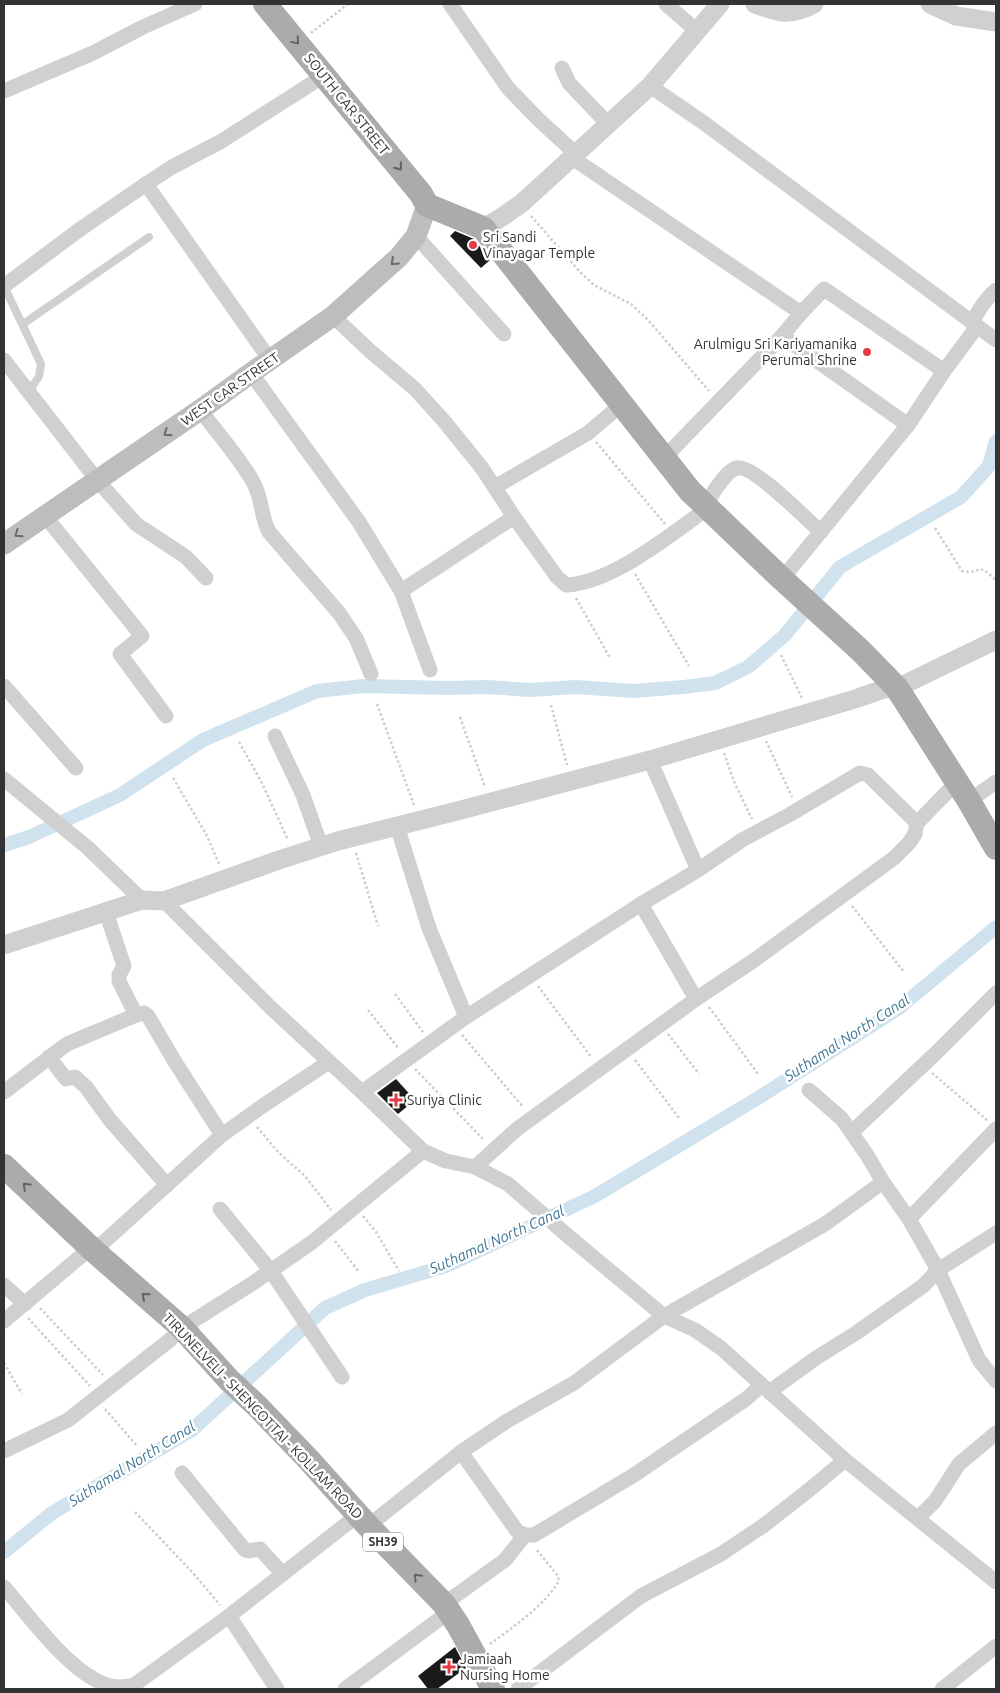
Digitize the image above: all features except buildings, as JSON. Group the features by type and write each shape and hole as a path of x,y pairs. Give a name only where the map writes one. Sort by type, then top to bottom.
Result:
{"main road":[{"name":"SOUTH CAR STREET","path":"265,4 421,194 427,205"},
{"path":"427,205 483,228 690,491 897,688 996,848"},
{"name":"WEST CAR STREET","path":"4,544 200,410 333,316 399,257 416,236 427,205"},
{"name":"TIRUNELVELI - SHENCOTTAI - KOLLAM ROAD","path":"4,1166 93,1250 182,1328 229,1380 309,1460 446,1608 458,1625 493,1689"}],"street":[{"path":"4,91 93,53 143,27 195,4"},
{"path":"450,4 508,88 573,155 801,312"},
{"path":"666,4 696,31"},
{"path":"483,228 522,203 650,86 720,4"},
{"path":"755,4 788,14 814,4"},
{"path":"930,4 956,16 996,22"},
{"path":"562,68 569,83 608,124"},
{"path":"4,286 79,230 146,184 172,167 220,142 325,75"},
{"path":"650,86 712,129 996,340"},
{"path":"146,184 270,360"},
{"path":"416,236 504,334"},
{"path":"664,458 719,403 824,289 944,371"},
{"path":"972,322 990,295 996,290"},
{"path":"333,316 415,390 444,421 482,468 557,577 566,584 579,584 628,564 706,507 730,472 735,468 744,468 760,477 821,532"},
{"path":"790,587 821,532 908,425 973,332 972,322"},
{"path":"782,336 908,425"},
{"path":"4,360 97,480 136,524 186,557 206,578"},
{"path":"251,373 359,522 401,592 430,670"},
{"path":"494,487 588,433 622,404"},
{"path":"200,410 252,480 261,498 265,525 269,532 338,613 356,638 371,674"},
{"path":"45,516 142,636 120,654 166,716"},
{"path":"401,592 514,517"},
{"path":"4,945 142,900 164,901 322,846 650,760 884,689 897,688 996,640"},
{"path":"4,686 76,768"},
{"path":"275,736 303,796 322,846"},
{"path":"650,760 698,870"},
{"path":"362,1092 408,1061 460,1022 640,904 860,773 868,774 917,823"},
{"path":"4,779 88,848 142,900"},
{"path":"475,1167 517,1129 698,997 754,961 894,858 915,834 917,823 963,792 996,782"},
{"path":"397,826 460,1022"},
{"path":"164,901 270,1007 423,1151 446,1161 475,1167 508,1184 664,1316 694,1330 721,1348 845,1460 996,1582"},
{"path":"640,904 698,997"},
{"path":"106,912 124,966 119,975 119,981 136,1015"},
{"path":"852,1132 996,993"},
{"path":"4,1092 67,1044 144,1013 148,1016 222,1135"},
{"path":"49,1057 66,1079 75,1077 86,1087 110,1120 167,1185"},
{"path":"4,1321 87,1251 93,1250 222,1135 329,1062"},
{"path":"809,1090 842,1119 883,1182 910,1219 938,1270 979,1360 996,1382"},
{"path":"910,1219 993,1125"},
{"path":"4,1450 68,1420 171,1339 182,1328 312,1243 423,1151"},
{"path":"4,1587 57,1648 100,1687 122,1689 134,1685 230,1616 282,1574 507,1421 574,1383 664,1316 825,1224 883,1182"},
{"path":"220,1209 271,1271 342,1377"},
{"path":"461,1452 518,1531 525,1535 534,1535 634,1475 755,1391 765,1388 856,1333 923,1286 938,1270 994,1240"},
{"path":"4,1285 25,1304"},
{"path":"918,1518 935,1501 960,1464 996,1433"},
{"path":"518,1689 641,1596 721,1554 763,1526 845,1460"},
{"path":"182,1473 245,1550 260,1549 282,1574"},
{"path":"355,1686 505,1560 525,1535"},
{"path":"230,1616 276,1689"},
{"path":"942,1689 996,1646"}],"lane":[{"path":"23,324 149,237"},
{"path":"4,286 41,364 39,376 29,392"}],"path":[{"path":"298,43 348,4"},
{"path":"522,203 537,224 580,272 594,284 631,304 643,315 719,403"},
{"path":"588,433 672,533"},
{"path":"935,528 962,571 972,572 981,568 987,570 996,581"},
{"path":"628,564 689,666"},
{"path":"566,584 580,603 610,658"},
{"path":"781,655 810,713"},
{"path":"377,704 419,821"},
{"path":"550,705 572,781"},
{"path":"460,717 490,803"},
{"path":"759,727 798,810"},
{"path":"719,739 735,784 758,832"},
{"path":"239,742 261,781 295,855"},
{"path":"173,778 206,834 226,879"},
{"path":"351,838 378,926"},
{"path":"843,895 904,972"},
{"path":"530,976 599,1069"},
{"path":"395,994 431,1044"},
{"path":"698,997 758,1074"},
{"path":"368,1010 408,1061 494,1150"},
{"path":"460,1022 532,1118"},
{"path":"661,1025 699,1074"},
{"path":"626,1049 679,1118"},
{"path":"923,1065 993,1125"},
{"path":"248,1116 279,1153 305,1176 359,1272"},
{"path":"356,1207 376,1232 398,1271"},
{"path":"25,1304 112,1386"},
{"path":"25,1304 137,1446"},
{"path":"4,1363 22,1394"},
{"path":"135,1512 194,1574 230,1616"},
{"path":"474,1655 512,1628 546,1597 560,1581 525,1535"}],"waterway":[{"path":"4,845 29,837 120,795 203,740 317,691 364,686 487,687 530,690 576,687 633,691 715,683 748,667 785,635 840,567 961,497 989,466 996,441"},
{"name":"Suthamal North Canal","path":"4,1552 52,1513 192,1430 325,1308 365,1290 446,1266 595,1196 758,1098 899,1008 996,927"}],"place":[{"name":"Sri Sandi Vinayagar Temple","path":"473,245"},
{"name":"Arulmigu Sri Kariyamanika Perumal Shrine","path":"867,352"},
{"name":"Suriya Clinic","path":"396,1100"},
{"name":"Jamiaah Nursing Home","path":"449,1667"}]}
